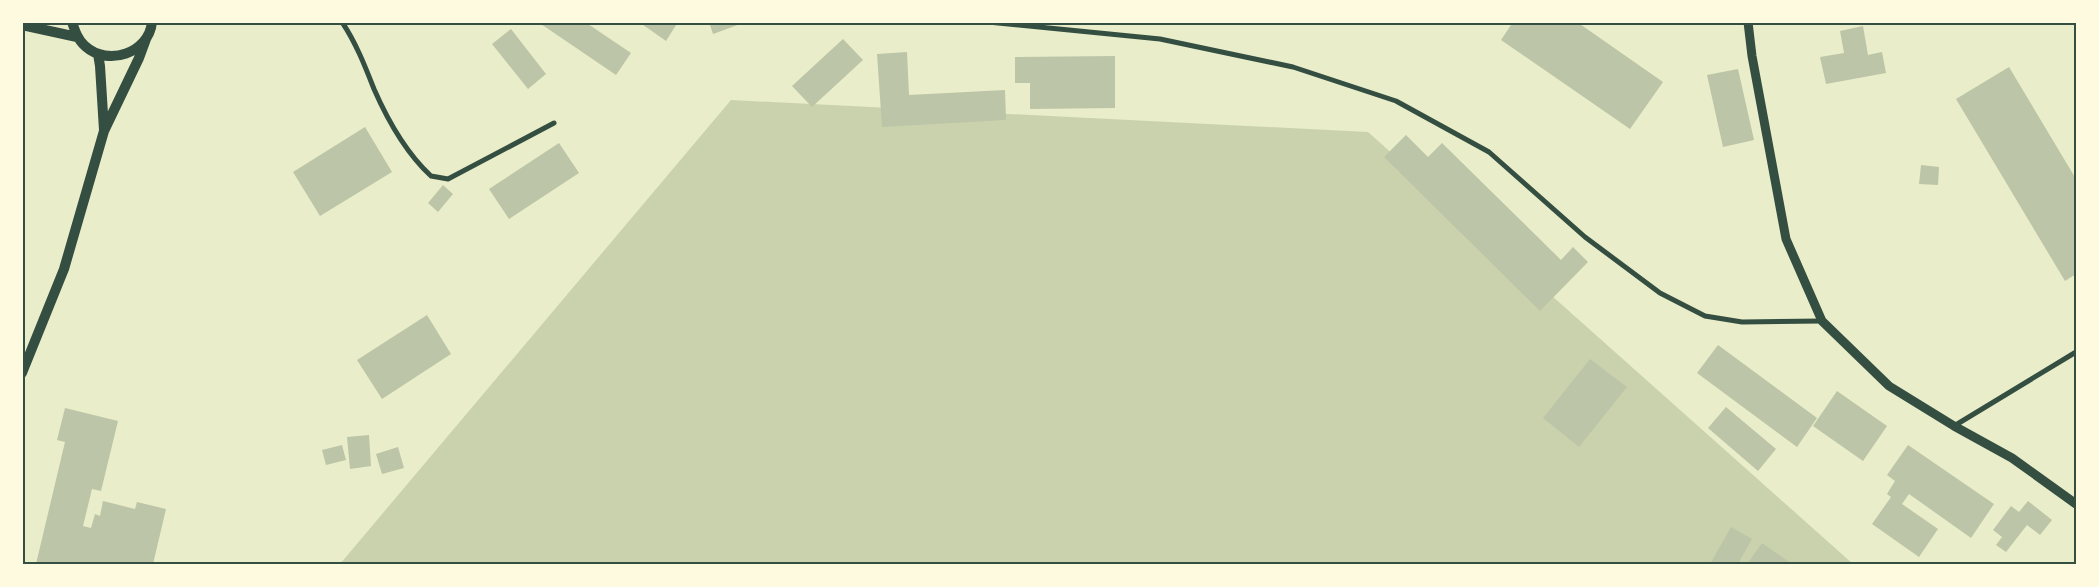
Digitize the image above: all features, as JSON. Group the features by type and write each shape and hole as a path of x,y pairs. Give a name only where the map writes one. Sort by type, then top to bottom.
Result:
{"main road":[{"path":"72,22 77,36 85,47 98,54 115,56 124,54 132,51 146,39"},
{"path":"22,25 77,36"},
{"path":"22,373 64,269 104,131 154,25"},
{"path":"98,54 104,131"}],"street":[{"path":"342,22 362,58 375,90 405,147 430,176 448,179 554,123"},
{"path":"988,22 1160,39 1293,67 1396,101 1489,152 1585,237 1660,293 1706,316 1742,322 1822,321"},
{"path":"1748,22 1752,56 1786,239 1822,321 1888,386 2012,458 2076,504"},
{"path":"1954,426 2076,352"}],"green space":[{"path":"731,100 1368,132 1853,564 340,564"}],"building":[{"path":"538,22 585,22 631,53 616,75"},
{"path":"639,22 678,22 666,41"},
{"path":"709,22 743,22 743,23 713,34"},
{"path":"1513,22 1577,22 1663,82 1630,129 1501,40"},
{"path":"1863,26 1868,55 1882,52 1886,73 1826,84 1820,57 1844,53 1840,31"},
{"path":"511,29 546,74 528,89 492,44"},
{"path":"843,39 863,60 812,107 792,86"},
{"path":"907,52 909,95 1005,90 1006,120 882,127 877,54"},
{"path":"1115,56 1115,108 1030,109 1030,83 1015,83 1015,57"},
{"path":"2009,67 2076,179 2076,274 2065,281 1956,99"},
{"path":"1738,69 1754,140 1723,147 1707,75"},
{"path":"365,127 392,172 320,216 293,172"},
{"path":"1406,135 1428,157 1442,143 1561,260 1573,247 1588,262 1540,311 1384,157"},
{"path":"559,143 579,173 509,219 489,189"},
{"path":"1921,165 1939,167 1938,185 1919,184"},
{"path":"443,185 453,194 438,212 428,203"},
{"path":"427,315 451,354 382,399 357,360"},
{"path":"1718,345 1817,418 1797,447 1697,373"},
{"path":"1590,359 1627,387 1579,447 1543,418"},
{"path":"1837,391 1887,426 1863,461 1813,426"},
{"path":"1726,407 1776,449 1758,471 1708,428"},
{"path":"65,408 118,421 101,491 92,489 83,526 91,528 95,514 100,516 103,501 135,509 137,502 166,509 153,564 36,564 65,442 57,440"},
{"path":"369,435 371,466 350,469 347,437"},
{"path":"342,445 346,460 326,465 322,450"},
{"path":"1908,445 1994,504 1971,538 1909,494 1902,504 1938,529 1919,557 1872,524 1891,497 1887,494 1895,481 1887,475"},
{"path":"398,447 404,468 382,474 376,454"},
{"path":"2028,501 2052,520 2040,535 2027,525 2006,552 1996,545 2002,537 1993,530 2011,506 2019,512"},
{"path":"1731,527 1752,539 1738,564 1710,564"},
{"path":"1762,543 1792,564 1747,564"}]}
